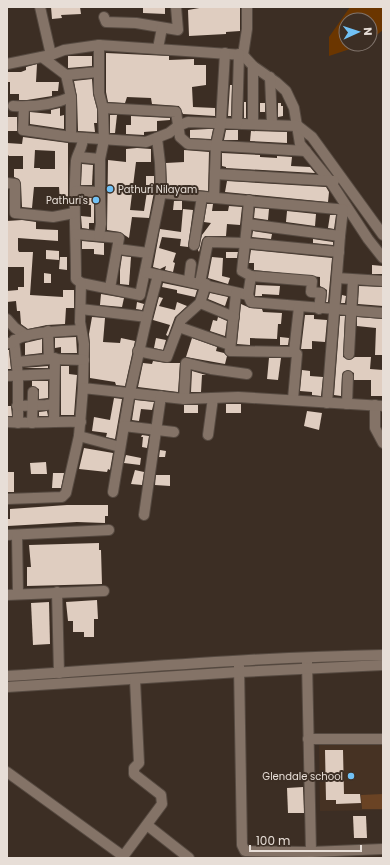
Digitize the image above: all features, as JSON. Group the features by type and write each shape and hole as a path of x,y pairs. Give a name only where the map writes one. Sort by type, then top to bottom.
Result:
{"street":[{"path":"40,7 47,56 66,75 71,97 71,137"},
{"path":"104,17 106,22 136,23 178,30 176,7"},
{"path":"237,123 241,55 247,29 247,7"},
{"path":"158,48 162,28"},
{"path":"99,45 99,93 103,108 104,140 100,159 101,224 99,236"},
{"path":"7,64 47,56 64,50 99,45 241,55 286,91 294,108 300,144 330,181 346,209 383,258"},
{"path":"214,198 216,145 221,122 225,53"},
{"path":"253,66 253,124"},
{"path":"66,75 98,72"},
{"path":"270,77 272,124"},
{"path":"13,106 24,107 52,104 71,97"},
{"path":"24,107 23,130 104,140 146,142 169,133 178,126 188,122 298,126 312,137 344,179 383,235"},
{"path":"103,108 176,112 180,137 188,144 306,151"},
{"path":"83,138 82,148 78,157 74,213 76,234 76,279 81,283 140,295 161,193 157,138"},
{"path":"78,157 100,159"},
{"path":"216,174 330,181 344,179"},
{"path":"7,183 15,184 15,214 53,217 74,213"},
{"path":"76,191 100,192"},
{"path":"161,193 346,209"},
{"path":"194,245 202,197"},
{"path":"249,200 242,271 251,276 312,281 311,292 321,293 319,309"},
{"path":"327,403 340,236 346,209"},
{"path":"359,225 370,216"},
{"path":"247,224 340,236"},
{"path":"76,234 119,238 110,288"},
{"path":"138,351 168,357 181,320 200,303 208,242 245,243 339,252"},
{"path":"118,249 148,253"},
{"path":"189,280 191,264"},
{"path":"145,272 189,280 248,295"},
{"path":"113,492 138,351 158,275"},
{"path":"251,276 248,295 251,302 352,312 383,313"},
{"path":"337,278 383,281"},
{"path":"349,354 353,280"},
{"path":"7,499 62,497 66,493 81,422 84,339 81,330 81,283"},
{"path":"236,293 230,351 294,352"},
{"path":"200,303 234,317"},
{"path":"292,399 297,354 294,352 299,307"},
{"path":"81,309 147,316"},
{"path":"7,319 15,328 27,336"},
{"path":"179,327 230,346"},
{"path":"18,423 17,362 10,341 17,337 48,331 81,330"},
{"path":"48,331 54,374 54,421"},
{"path":"17,362 52,358 84,360"},
{"path":"184,399 186,362 211,369 247,374"},
{"path":"7,376 54,374"},
{"path":"347,404 348,376"},
{"path":"83,388 184,399 292,399 379,406 375,428 383,443"},
{"path":"32,423 33,392"},
{"path":"144,515 161,396"},
{"path":"208,435 213,398"},
{"path":"17,406 54,404"},
{"path":"7,422 81,422"},
{"path":"124,426 174,432"},
{"path":"79,436 120,447"},
{"path":"18,594 12,535 109,530"},
{"path":"7,595 104,590"},
{"path":"57,592 59,673"},
{"path":"7,676 308,656 383,655"},
{"path":"308,656 308,740 311,852"},
{"path":"239,660 242,845 245,851 311,852 383,849"},
{"path":"7,688 239,672 383,665"},
{"path":"8,774 122,857 162,804 161,795 134,774 134,768 139,763 135,680"},
{"path":"308,740 383,739"},
{"path":"147,825 189,858"}],"shaded area":[{"path":"350,7 383,7 383,30 378,34 378,12 346,12"},
{"path":"338,24 338,52 341,52 329,56 329,37"},
{"name":"Glendale school","path":"383,741 383,810 320,811 319,742"},
{"path":"383,794 383,809 362,809 361,795"}],"building":[{"path":"51,7 80,7 81,14 61,15 62,18 52,19"},
{"path":"143,7 165,7 165,14 143,13"},
{"path":"205,7 240,7 240,31 226,32 226,34 189,36 188,10"},
{"path":"106,53 169,56 169,60 194,59 194,65 206,65 206,85 192,87 193,107 215,108 215,116 183,114 179,106 152,104 151,98 127,97 125,103 108,102 106,92"},
{"path":"68,56 92,56 92,66 68,68"},
{"path":"37,64 36,82 59,82 58,91 52,91 52,96 27,100 19,100 19,94 10,94 10,82 7,82 7,72 21,72 26,70 26,67"},
{"path":"92,79 93,94 97,109 97,123 94,123 95,132 78,131 77,97 74,81"},
{"path":"230,85 232,85 231,116 228,116"},
{"path":"244,102 246,102 246,118 244,118"},
{"path":"260,103 265,103 265,112 260,112"},
{"path":"278,103 281,103 281,106 283,106 283,116 278,117"},
{"path":"60,108 60,116 64,115 64,129 30,124 30,112 51,114 51,110"},
{"path":"110,115 117,115 115,133 110,133"},
{"path":"131,116 170,118 170,120 157,121 157,131 144,132 144,135 126,134 126,125 131,125"},
{"path":"7,117 17,117 17,131 7,131"},
{"path":"213,129 211,139 190,138 190,130"},
{"path":"226,130 238,130 238,140 224,140"},
{"path":"251,131 287,132 287,143 250,141"},
{"path":"23,137 68,143 68,201 60,202 59,187 34,187 32,208 22,207 21,184 19,179 14,177 14,169 23,169 23,156 9,156 7,154 7,143 22,144","holes":["35,150 55,151 55,169 34,168"]},
{"path":"126,149 151,149 151,162 136,162 130,210 144,211 148,185 146,185 146,176 154,176 154,192 149,218 132,217 129,238 120,232 107,230 108,160 126,162"},
{"path":"184,150 209,152 208,191 167,187 166,163 184,162"},
{"path":"222,153 260,155 260,157 277,158 277,156 292,157 291,166 310,167 315,173 226,168 222,166"},
{"path":"82,164 93,165 92,185 81,185"},
{"path":"227,181 326,187 329,192 328,202 225,192"},
{"path":"81,198 94,198 94,223 89,223 89,229 82,228 81,216 91,217 91,205 81,205"},
{"path":"174,201 182,201 182,210 173,210"},
{"path":"207,204 213,204 212,211 228,211 229,206 242,207 240,225 227,224 226,236 205,236 202,240 199,252 198,250 202,235 211,223 204,222"},
{"path":"255,208 269,209 268,220 254,218"},
{"path":"183,209 193,210 188,247 180,246 181,239 162,237 159,248 176,253 173,262 175,263 173,272 165,270 166,266 160,269 153,267 160,229 181,232"},
{"path":"287,211 316,214 315,226 286,222"},
{"path":"330,215 336,215 334,229 328,228"},
{"path":"22,220 36,222 36,229 58,230 58,241 18,238 18,250 19,252 33,252 30,295 63,297 63,290 74,290 74,308 66,308 65,324 47,325 28,329 21,324 20,311 17,311 16,301 7,302 7,291 18,290 18,287 24,287 24,267 7,267 7,221"},
{"path":"253,231 272,234 271,239 252,237"},
{"path":"313,239 333,242 333,245 313,243"},
{"path":"82,241 104,243 104,255 94,254 94,249 82,249"},
{"path":"46,250 59,251 59,260 46,259"},
{"path":"251,250 332,258 328,302 326,302 327,290 320,286 320,277 254,270 254,263 249,263"},
{"path":"226,252 238,252 237,258 226,258"},
{"path":"122,256 131,257 129,285 120,284"},
{"path":"60,257 67,257 67,270 59,269"},
{"path":"212,257 223,258 222,276 230,278 228,284 208,278"},
{"path":"372,265 383,266 383,274 372,274"},
{"path":"44,273 51,274 51,283 44,283"},
{"path":"163,283 197,290 195,297 177,293 177,290 162,287"},
{"path":"256,285 280,286 279,295 262,294 262,296 255,296"},
{"path":"359,286 383,287 383,306 358,304"},
{"path":"210,293 228,297 225,306 208,299"},
{"path":"101,294 124,298 122,307 100,305"},
{"path":"342,295 346,296 345,303 341,303"},
{"path":"159,297 163,298 159,306 175,310 177,302 187,306 175,317 168,336 166,335 170,325 153,320"},
{"path":"137,302 144,304 142,310 136,309"},
{"path":"241,304 250,308 262,309 263,312 282,313 281,324 278,324 277,339 250,338 250,345 237,344"},
{"path":"305,315 314,315 314,319 327,320 325,342 312,341 312,349 301,349"},
{"path":"340,316 345,316 343,357 349,360 355,357 371,357 370,369 383,370 383,396 371,396 371,380 354,380 354,373 348,370 343,372 342,375 341,396 334,395"},
{"path":"92,317 105,318 103,342 120,343 121,338 135,341 125,386 116,385 115,382 90,378 89,334"},
{"path":"218,317 227,321 225,336 210,331 213,320 217,321"},
{"path":"357,317 383,319 383,355 375,355 376,328 357,326"},
{"path":"76,337 77,353 61,353 61,347 55,348 55,338"},
{"path":"280,337 289,338 288,345 280,345"},
{"path":"156,338 166,340 163,350 154,348"},
{"path":"192,338 217,347 216,351 224,353 227,356 225,364 186,357"},
{"path":"42,339 42,353 25,355 25,343"},
{"path":"7,350 9,350 11,369 7,369"},
{"path":"269,358 281,358 278,380 267,379"},
{"path":"153,361 180,363 178,392 138,387 143,363 152,364"},
{"path":"48,366 48,368 24,368"},
{"path":"61,366 69,366 69,374 77,375 74,415 61,415"},
{"path":"302,370 310,371 310,376 323,377 321,396 312,395 312,392 300,391"},
{"path":"192,371 206,375 202,375 201,392 191,392"},
{"path":"32,381 48,381 48,398 39,399 39,389 32,386"},
{"path":"114,398 122,399 115,439 106,437 107,433 92,431 94,417 110,420"},
{"path":"135,400 154,402 152,410 141,409 139,421 132,420"},
{"path":"226,404 241,404 241,413 226,413"},
{"path":"184,405 198,405 198,413 184,413"},
{"path":"7,406 11,406 12,416 7,416"},
{"path":"47,411 48,416 39,416 39,412"},
{"path":"307,411 322,413 319,430 304,426"},
{"path":"142,435 149,436 147,448 142,447"},
{"path":"84,448 113,453 110,470 108,469 107,472 79,469"},
{"path":"160,450 166,451 165,457 159,457"},
{"path":"126,455 141,458 140,465 124,463"},
{"path":"46,462 47,474 31,474 30,463"},
{"path":"135,470 144,472 142,485 131,484"},
{"path":"7,472 14,472 14,492 7,492"},
{"path":"53,473 64,473 61,488 52,488"},
{"path":"156,475 170,475 170,486 155,485"},
{"path":"67,505 108,505 108,516 105,516 105,523 77,522 8,526 10,509"},
{"path":"99,543 99,550 101,550 102,584 27,586 27,567 31,567 29,545"},
{"path":"97,600 98,619 94,619 94,637 84,637 84,632 73,632 73,621 68,621 66,602"},
{"path":"49,602 50,644 33,645 31,603"},
{"path":"325,750 343,750 344,794 360,794 361,803 336,804 336,800 326,800"},
{"path":"303,787 304,813 288,813 287,788"},
{"path":"353,816 366,816 367,838 354,838"}],"place":[{"name":"Pathuri Nilayam","path":"110,189"},
{"name":"Pathuri's","path":"96,200"},
{"name":"Glendale school","path":"351,776"}]}
